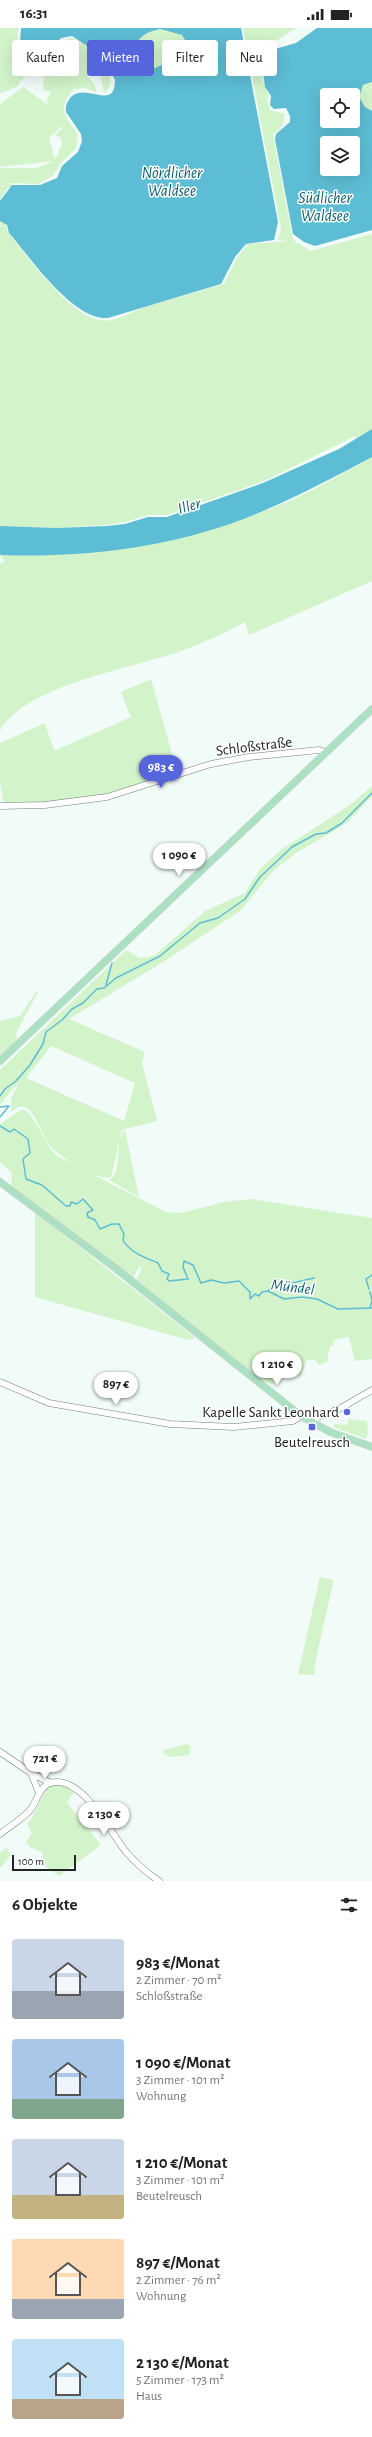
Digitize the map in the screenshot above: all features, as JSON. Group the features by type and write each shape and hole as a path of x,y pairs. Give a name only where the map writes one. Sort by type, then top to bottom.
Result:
{"main road":[{"path":"0,1061 372,708"},
{"path":"0,1182 114,1267 301,1416 372,1447"}],"street":[{"name":"Schloßstraße","path":"0,806 45,805 107,797 211,764 249,757 319,750 324,752"},
{"path":"0,1382 50,1403 170,1424 234,1427 293,1421 301,1416"},
{"path":"312,1422 320,1416 339,1409 372,1390"},
{"path":"0,1752 31,1773 51,1783 62,1782 79,1791 101,1815 127,1853 145,1871 159,1881"},
{"path":"31,1773 39,1793"},
{"path":"0,1834 23,1818 39,1793 51,1783"}],"green space":[{"path":"0,28 19,28 17,40 12,40 12,76 26,76 17,87 0,93"},
{"path":"243,28 296,28 277,40 245,40"},
{"path":"160,29 182,35 185,40 162,40 162,64 154,68 154,40 138,40 153,31"},
{"path":"79,42 87,47 87,76 95,85 96,93 86,88 74,89 65,101 64,112 78,134 76,148 62,162 53,176 38,184 11,183 9,184 12,184 6,190 0,201 0,186 6,185 0,185 0,168 36,168 54,161 0,167 0,104 23,87 48,105 47,99 51,92 43,90 43,76 79,76","holes":["62,126 63,128 55,135 60,137 62,144 55,160 49,138"]},
{"path":"100,76 111,76 110,84 104,93"},
{"path":"252,76 261,76 269,97 267,100 270,110 285,114 283,125 273,135 293,240 311,251 372,234 372,581 249,635 245,622 214,638 181,651 82,680 55,690 32,701 13,715 0,731 0,564 5,561 0,555 76,554 114,550 188,535 224,525 296,498 366,461 355,436 264,481 167,515 149,515 125,522 107,525 56,528 0,526 0,226 5,225 0,225 0,221 6,224 7,231 36,268 60,295 85,315 104,321 117,319 147,306 224,284 237,258 248,244 288,241 278,240 281,229"},
{"path":"372,82 372,111 365,107 360,100 363,85"},
{"path":"151,679 177,772 121,793 58,802 8,804 3,800 0,782 0,743 45,723 54,751 131,717 121,692"},
{"path":"372,786 372,796 347,823 296,853 274,870 240,911 171,957 69,1019 145,1052 142,1063 157,1121 122,1130 111,1177 105,1177 87,1172 59,1154 45,1139 32,1113 25,1107 19,1107 11,1112 11,1099 18,1085 0,1104 0,1070 126,950 140,958 154,956 205,911 245,893 261,868 281,850 351,804","holes":["51,1046 135,1083 124,1121 26,1078"]},
{"path":"36,992 38,992 16,1033 17,1040 0,1058 0,1021 20,1016"},
{"path":"22,1109 32,1117 53,1152 59,1157 166,1212 181,1213 224,1202 250,1199 372,1218 372,1359 355,1361 349,1337 334,1340 333,1345 330,1346 327,1362 319,1365 314,1359 306,1360 301,1377 288,1374 271,1385 236,1361 136,1280 142,1268 139,1267 133,1278 11,1186 12,1173 0,1162 0,1124"},
{"path":"125,1130 139,1197 109,1180 114,1176 116,1170 121,1135"},
{"path":"35,1212 194,1337 193,1339 188,1340 35,1297"},
{"path":"348,1419 367,1421 368,1433 366,1439 333,1427 334,1424 347,1425"},
{"path":"320,1577 333,1580 333,1583 316,1659 314,1675 298,1674"},
{"path":"187,1744 191,1747 189,1755 170,1757 163,1753 163,1750"},
{"path":"53,1785 66,1786 75,1790 67,1803 101,1845 59,1876 42,1864 43,1853 30,1847 26,1842 32,1833 27,1824 45,1792"},
{"path":"6,1848 11,1855 0,1868 0,1853"}],"water":[{"name":"Nördlicher Waldsee","path":"21,28 241,28 243,40 226,40 226,76 250,76 278,222 274,240 246,244 235,257 221,284 108,318 95,316 81,309 53,286 9,233 7,225 0,221 0,201 12,185 40,185 57,178 62,166 78,152 82,141 81,134 66,112 66,106 71,97 77,93 110,94 114,89 115,80 113,76 154,76 154,69 162,65 162,76 218,76 218,40 185,40 182,35 160,29 147,34 138,40 87,40 87,46 72,36 61,38 59,40 20,40"},
{"name":"Südlicher Waldsee","path":"317,28 372,28 372,82 363,85 360,94 360,88 320,88 320,128 360,128 360,99 365,107 372,111 372,230 315,246 304,242 293,234 275,139 276,134 290,122 290,116 286,108 274,109 270,105 271,96 265,87 264,76 277,76 277,49 296,43"},
{"path":"372,429 372,457 283,502 227,525 172,540 115,550 57,555 0,555 0,526 56,528 107,526 125,524 148,517 167,517 263,483 339,449"}],"waterway":[{"path":"0,1096 5,1089 16,1081 30,1065 43,1044 46,1032 62,1020 72,1009 83,1003 97,989 104,988 116,978 160,956 200,923 218,918 245,899 260,877 292,847 316,834 326,833 342,823 372,793"},
{"path":"106,985 112,963"},
{"name":"Mündel","path":"0,1107 9,1106 0,1117"},
{"name":"Mündel","path":"0,1126 10,1132 14,1129 28,1139 30,1153 23,1159 26,1179 42,1185 66,1206 70,1206 71,1202 77,1204 83,1199 93,1210 87,1213 88,1217 95,1220 100,1229 112,1224 119,1224 124,1234 123,1240 126,1245 134,1252 158,1263 162,1271 169,1274 167,1279 169,1281 188,1279 183,1267 184,1261 193,1265 201,1283 211,1280 224,1283 239,1281 250,1292 250,1299 255,1294 259,1296 262,1292 268,1291 284,1299 302,1297 317,1299 338,1309 372,1308"},
{"path":"369,1289 366,1279 372,1275"},
{"path":"268,1291 271,1288 314,1278"},
{"path":"370,1292 372,1300"},
{"name":"Mündel","path":"370,1308 372,1301"}],"place":[{"name":"Kapelle Sankt Leonhard","path":"347,1412"},
{"name":"Beutelreusch","path":"312,1427"}],"water label":[{"name":"Iller","path":"189,505"}]}
